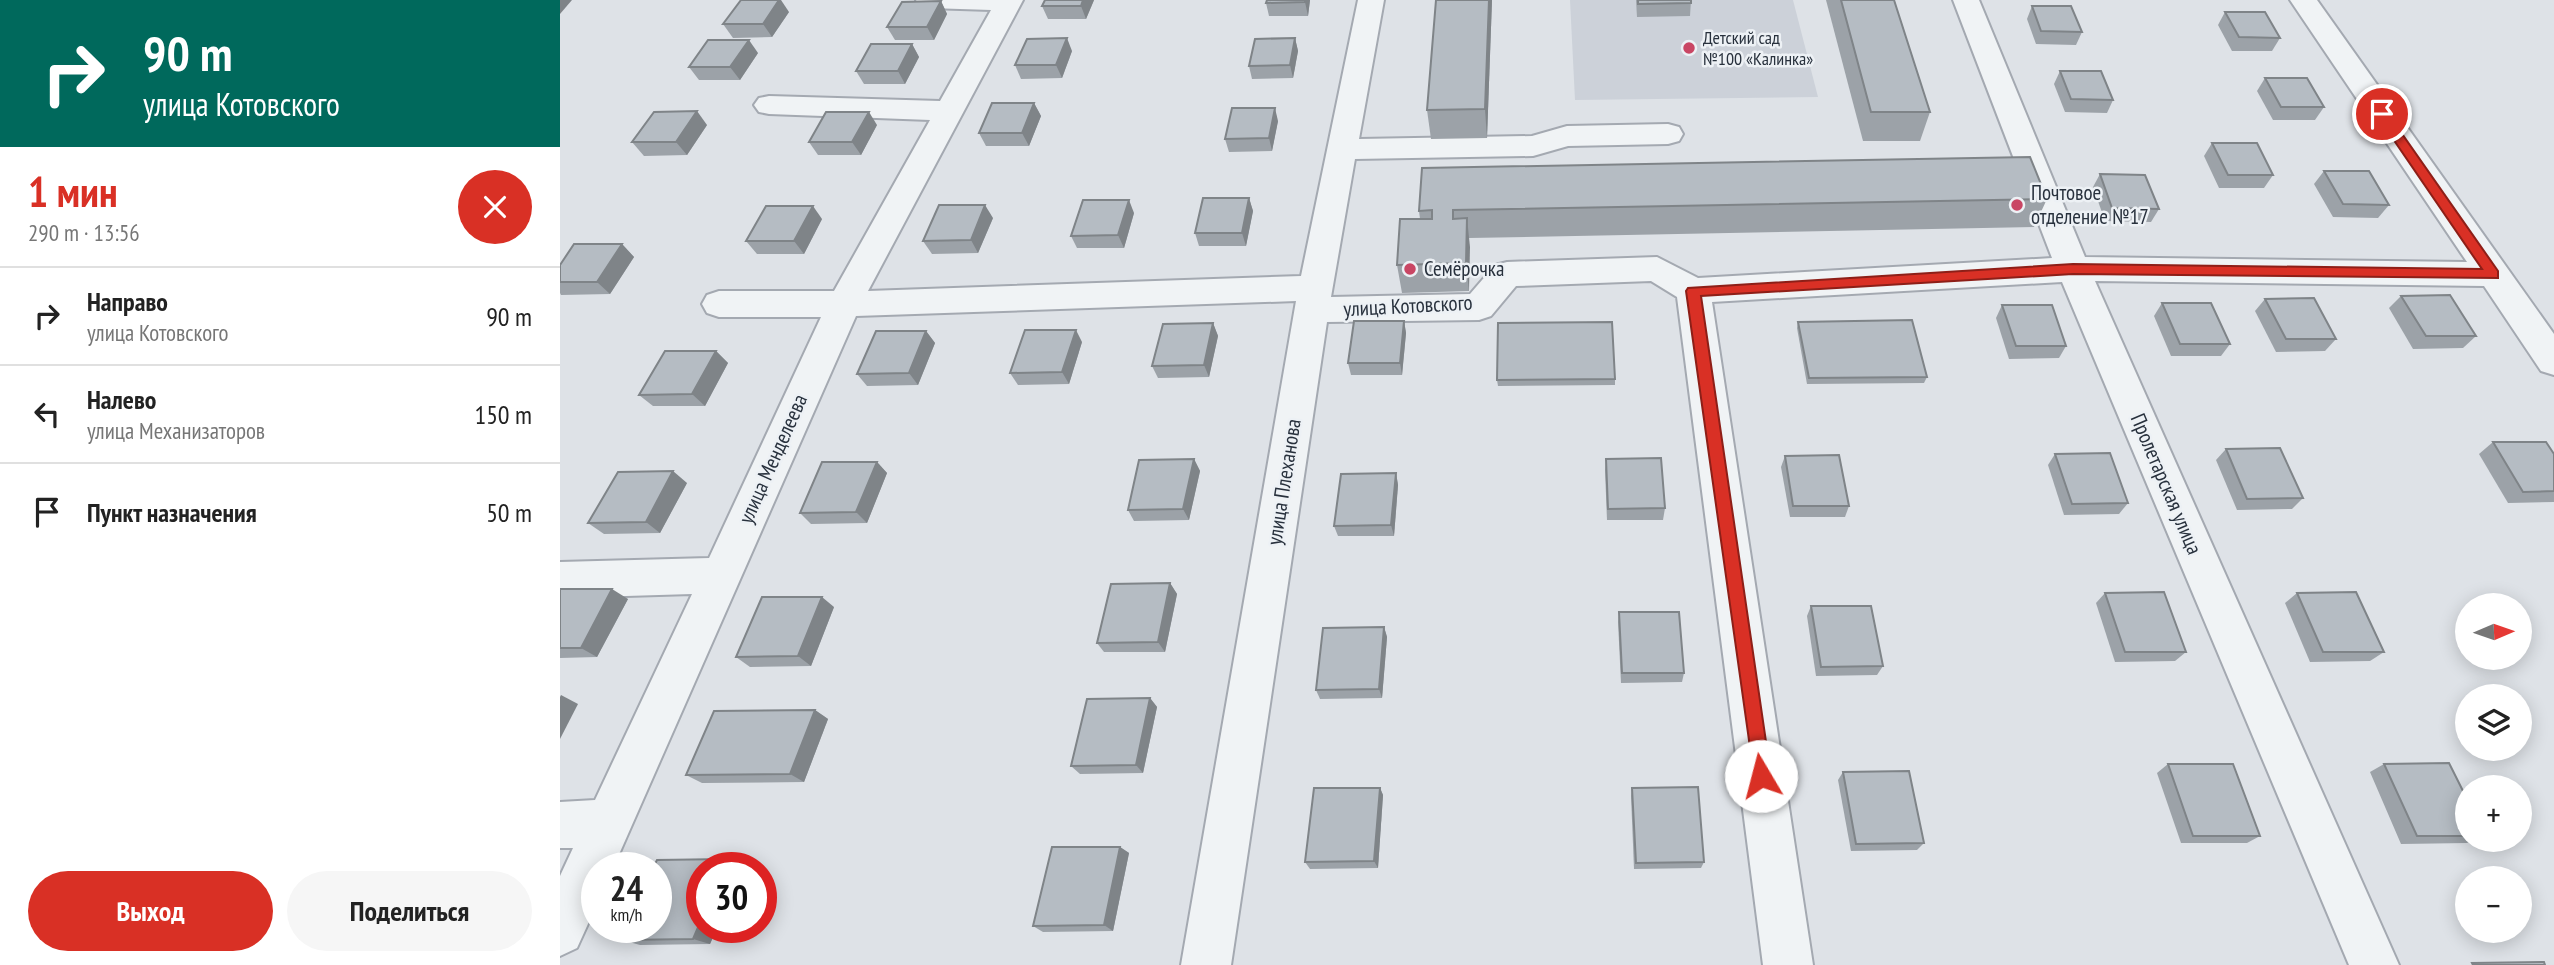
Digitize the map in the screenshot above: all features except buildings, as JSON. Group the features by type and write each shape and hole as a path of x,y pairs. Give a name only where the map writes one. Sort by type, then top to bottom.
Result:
{"street":[{"path":"929,0 1009,1"},
{"name":"улица Плеханова","path":"1206,965 1313,299 1371,0"},
{"name":"Пролетарская улица","path":"1966,0 2073,269 2375,965"},
{"path":"2303,0 2554,361"},
{"name":"улица Менделеева","path":"560,931 844,304 1009,1"},
{"path":"769,105 950,111"},
{"path":"1342,149 1533,146 1567,136 1668,134"},
{"name":"улица Котовского","path":"719,304 1313,299 1479,307 1507,274 1555,270 1657,269 1693,291"},
{"path":"1788,965 1693,291 2073,269 2493,274"},
{"path":"560,580 721,575"},
{"path":"560,825 609,823"}],"shaded area":[{"name":"Детский сад №100 «Калинка»","path":"1570,0 1793,0 1818,97 1575,100"}],"place":[{"name":"Детский сад №100 «Калинка»","path":"1689,48"},
{"name":"Почтовое отделение №17","path":"2017,205"},
{"name":"Семёрочка","path":"1410,269"}],"route":[{"path":"1761,776 1693,291 2073,269 2493,274 2382,114"}]}
